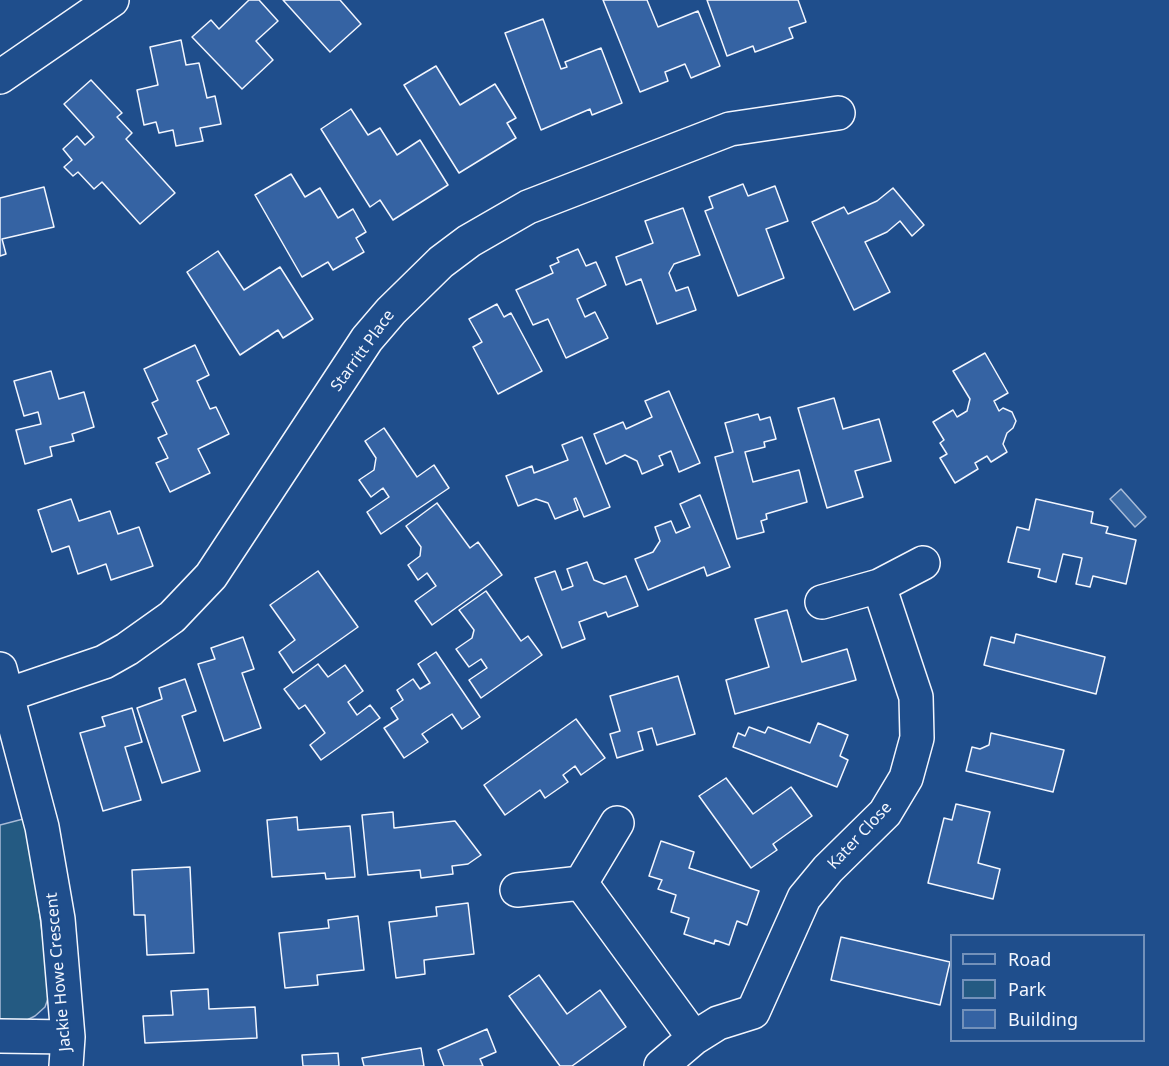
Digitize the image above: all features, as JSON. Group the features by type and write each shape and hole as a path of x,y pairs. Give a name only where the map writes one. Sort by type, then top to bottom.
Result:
{"street":[{"path":"0,77 112,0"},
{"name":"Starritt Place","path":"3,682 104,662 127,649 172,617 211,576 368,339 391,311 441,262 469,241 528,207 730,129 838,113"},
{"path":"822,602 879,586 923,563"},
{"name":"Kater Close","path":"661,1066 694,1038 718,1023 753,1012 804,898 828,868 885,813 906,778 916,738 916,697 879,586"},
{"name":"Jackie Howe Crescent","path":"3,682 42,827 58,918 67,1052"},
{"path":"581,883 617,823"},
{"path":"581,883 694,1038"},
{"path":"517,890 581,883"},
{"path":"0,1036 67,1052"}],"green space":[{"path":"27,818 50,993 45,1007 35,1016 21,1023 0,1023 0,825"}],"shaded area":[{"path":"1121,489 1146,517 1135,527 1110,499"}],"building":[{"path":"249,0 259,0 278,21 256,41 273,60 242,89 192,37 211,20 219,29"},
{"path":"283,0 340,0 361,24 330,52"},
{"path":"603,0 647,0 658,27 698,11 720,66 691,78 685,64 665,72 668,81 640,92"},
{"path":"707,0 798,0 806,22 789,28 793,38 755,52 753,46 727,56"},
{"path":"543,19 561,69 567,67 565,62 601,48 622,103 592,115 590,109 541,130 505,33"},
{"path":"181,40 186,65 199,63 207,98 215,96 221,124 200,128 203,141 176,146 173,130 159,133 156,122 144,125 137,90 158,85 150,47"},
{"path":"436,66 460,105 495,84 516,118 507,123 516,138 459,173 404,85"},
{"path":"91,80 122,113 117,117 132,133 126,139 175,193 140,224 102,182 94,189 78,172 73,176 64,167 72,160 63,149 77,136 85,145 94,137 64,104"},
{"path":"351,109 368,135 380,128 397,155 420,140 448,185 393,220 380,200 370,207 321,129"},
{"path":"291,174 305,197 320,188 338,218 353,209 366,232 356,238 364,252 333,270 328,262 302,277 255,195"},
{"path":"743,184 748,196 775,186 788,221 766,229 784,278 738,296 705,211 713,208 709,197"},
{"path":"44,187 54,227 2,239 6,254 0,256 0,198"},
{"path":"893,188 924,225 912,236 900,221 887,232 865,242 890,292 854,310 812,222 844,207 848,214 877,201"},
{"path":"683,208 700,255 674,264 669,273 676,291 688,287 696,310 657,324 641,279 626,285 616,257 653,243 645,221"},
{"path":"578,249 586,266 596,262 606,285 577,299 585,317 595,312 608,338 566,358 548,319 533,325 516,290 553,273 550,266 559,262 557,258"},
{"path":"218,251 244,290 280,267 313,319 283,338 278,330 240,355 187,272"},
{"path":"497,304 504,317 511,313 542,371 498,394 473,347 482,342 469,319"},
{"path":"195,345 209,375 197,381 210,409 216,407 229,434 198,449 210,473 170,492 156,463 168,458 158,438 167,434 152,403 158,400 144,369"},
{"path":"985,353 1008,393 994,401 999,411 1003,408 1012,412 1016,421 1007,433 1003,444 1007,452 991,462 987,456 975,463 978,469 955,483 940,458 947,454 940,443 944,440 933,422 953,410 957,417 967,411 970,399 953,371"},
{"path":"51,371 59,399 84,392 94,427 72,434 74,441 50,447 52,456 25,464 16,430 41,424 38,412 24,416 14,381"},
{"path":"669,391 700,463 679,472 671,451 659,456 663,465 642,474 637,461 625,455 606,464 594,434 623,422 626,429 652,417 645,401"},
{"path":"834,398 843,429 879,419 891,461 855,471 863,497 827,508 798,408"},
{"path":"758,414 760,420 770,417 776,439 764,442 765,447 745,452 753,482 799,470 807,502 766,514 767,519 761,521 764,532 737,539 715,457 733,452 725,423"},
{"path":"384,428 417,477 434,465 449,488 381,534 367,512 389,497 383,488 371,497 359,480 374,470 376,458 365,441"},
{"path":"582,437 610,507 584,517 576,498 574,499 578,510 555,519 548,503 536,499 518,506 506,476 532,466 534,473 568,460 562,445"},
{"path":"700,495 730,567 707,576 704,567 648,590 635,559 653,552 660,541 655,527 671,521 676,533 690,527 680,504"},
{"path":"71,499 79,521 110,511 118,534 139,527 153,566 111,580 106,564 78,574 69,546 52,552 38,510"},
{"path":"1036,499 1093,512 1091,523 1108,527 1106,533 1136,540 1126,584 1093,576 1090,587 1076,584 1082,558 1063,554 1056,582 1038,577 1040,569 1008,562 1017,527 1029,530"},
{"path":"437,503 470,548 478,542 502,575 432,625 415,601 436,586 427,573 418,580 408,565 420,556 421,547 406,526"},
{"path":"587,562 594,580 604,584 626,576 638,606 608,617 606,612 579,622 585,639 562,648 535,578 555,571 562,590 573,586 567,569"},
{"path":"318,571 358,627 293,673 279,652 295,640 270,605"},
{"path":"486,591 521,641 528,636 542,655 481,698 469,680 487,668 481,659 469,667 456,649 472,638 474,630 459,610"},
{"path":"787,610 802,662 847,649 856,680 735,714 726,680 769,667 755,619"},
{"path":"1016,634 1105,657 1096,694 984,665 991,637 1014,643"},
{"path":"243,637 254,669 242,673 261,728 224,741 198,664 215,659 211,648"},
{"path":"436,652 480,717 462,729 452,714 422,734 428,742 404,758 384,728 398,719 391,708 403,700 397,690 413,679 420,689 430,683 418,664"},
{"path":"318,664 328,677 345,665 363,691 348,702 357,715 370,705 380,718 321,760 310,745 325,733 305,705 299,709 284,689"},
{"path":"678,676 695,734 657,745 652,728 638,732 643,750 617,758 610,734 620,731 610,696"},
{"path":"185,679 196,711 182,716 200,771 162,783 137,708 162,699 159,688"},
{"path":"132,708 142,742 125,747 141,800 103,811 80,733 105,726 102,717"},
{"path":"576,719 605,758 581,775 575,766 563,775 568,782 545,798 540,790 505,815 484,785"},
{"path":"818,723 848,735 840,756 848,760 837,787 733,747 738,733 745,736 749,727 765,733 768,727 810,743"},
{"path":"991,733 1064,750 1053,792 966,771 972,747 980,749 989,745"},
{"path":"726,778 753,814 791,787 812,816 773,844 777,850 751,868 699,796"},
{"path":"956,804 990,812 978,863 1000,869 993,899 928,883 944,818 952,820"},
{"path":"393,812 394,828 455,821 481,855 468,864 452,866 453,874 421,878 420,870 368,875 362,815"},
{"path":"297,817 298,830 350,826 355,877 326,879 325,873 272,877 267,820"},
{"path":"661,841 694,852 689,868 759,891 747,925 737,921 729,945 715,940 714,944 684,934 689,918 671,912 676,895 658,889 662,880 649,876"},
{"path":"190,867 194,953 147,955 145,915 134,915 132,870"},
{"path":"468,903 474,954 424,960 425,974 396,978 389,922 437,916 436,907"},
{"path":"358,916 364,970 317,975 318,985 285,988 279,933 329,928 328,920"},
{"path":"841,937 950,962 940,1005 831,980"},
{"path":"539,975 567,1014 600,990 626,1027 572,1066 560,1066 509,996"},
{"path":"208,989 209,1009 255,1007 257,1038 145,1043 143,1016 173,1015 171,991"},
{"path":"487,1029 496,1052 480,1059 483,1066 444,1066 438,1050"},
{"path":"421,1048 424,1066 364,1066 362,1058"},
{"path":"338,1053 339,1066 303,1066 302,1055"}]}
